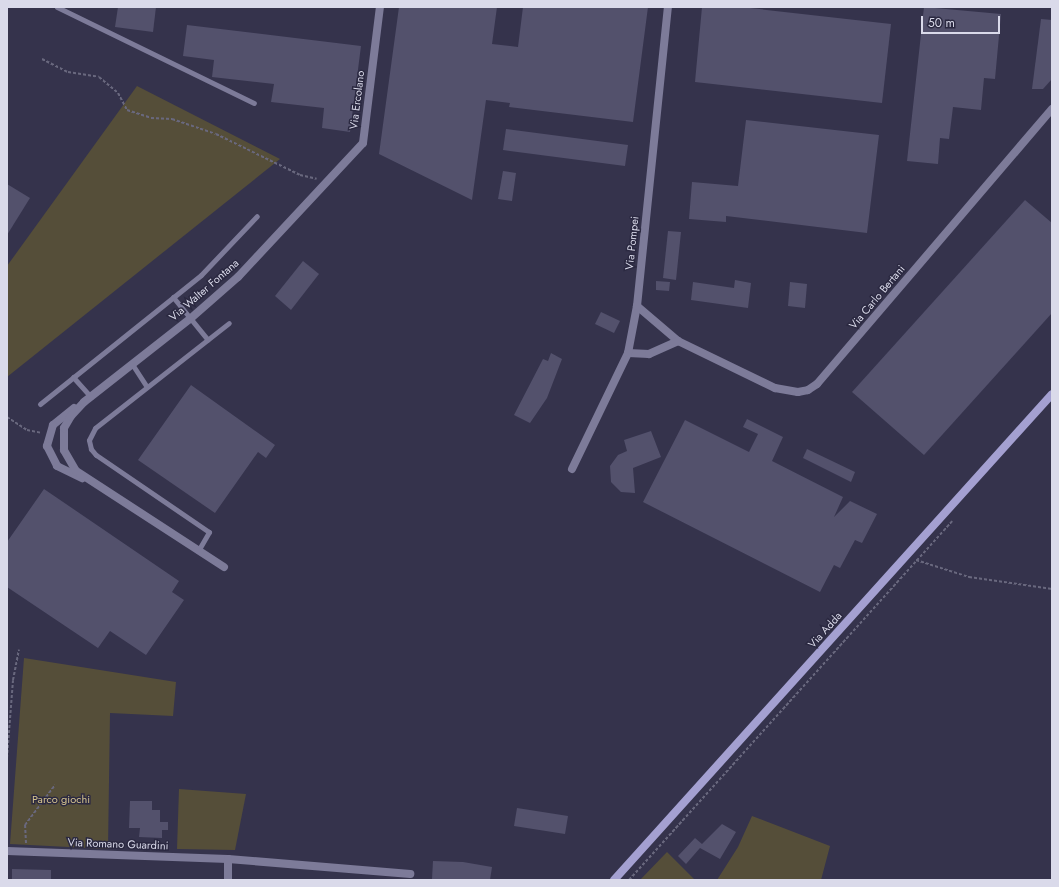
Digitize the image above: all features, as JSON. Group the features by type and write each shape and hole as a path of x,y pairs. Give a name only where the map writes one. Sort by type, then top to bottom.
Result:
{"main road":[{"name":"Via Adda","path":"614,880 1052,394"}],"street":[{"name":"Via Ercolano","path":"327,181 363,143 380,7"},
{"name":"Via Pompei","path":"572,468 628,353 637,306 668,7"},
{"name":"Via Carlo Bertani","path":"637,306 678,341 775,388 798,392 808,390 817,384 1052,109"},
{"name":"Via Walter Fontana","path":"92,482 57,466 49,452 49,433 60,418 84,402 190,319 238,277 327,181"},
{"path":"628,353 648,354 678,341"},
{"name":"Via Walter Fontana","path":"84,402 67,422 63,446 71,466 92,482 224,567"},
{"name":"Via Romano Guardini","path":"7,851 228,859 410,874"},
{"path":"228,859 228,880"}],"lane":[{"path":"57,7 254,103"},
{"path":"40,404 201,275 257,216"},
{"path":"173,297 208,340"},
{"path":"198,551 209,532 96,455 90,446 90,438 94,429 229,323"},
{"path":"132,364 147,387"},
{"path":"73,377 91,396"}],"path":[{"path":"42,59 68,72 99,77 118,93 127,110 151,118 172,119 216,134 300,175 327,181"},
{"path":"7,416 30,431 49,433"},
{"path":"629,880 953,519"},
{"path":"907,556 969,577 1052,589"},
{"path":"7,758 13,680 19,650"},
{"path":"26,852 25,825 55,786"}],"green space":[{"path":"137,86 280,159 7,377 7,266"},
{"name":"Parco giochi","path":"24,658 176,682 173,716 110,713 108,849 10,844"},
{"path":"179,789 246,794 235,850 177,849"},
{"path":"752,816 830,846 821,880 717,880 738,847"},
{"path":"667,852 695,880 640,880"}],"building":[{"path":"118,7 156,7 153,32 115,27"},
{"path":"399,7 497,7 492,44 518,47 523,7 648,7 633,122 509,107 510,103 486,100 472,200 379,154"},
{"path":"702,7 741,7 891,24 882,103 695,82"},
{"path":"924,7 1001,14 995,79 984,78 981,110 953,107 949,139 940,138 938,164 907,161"},
{"path":"1041,19 1052,20 1052,79 1043,89 1032,89"},
{"path":"187,25 361,46 350,132 322,128 324,108 271,102 274,84 212,77 214,60 183,56"},
{"path":"746,120 879,135 867,233 726,216 726,222 689,219 692,182 738,186"},
{"path":"506,129 628,145 625,166 503,150"},
{"path":"503,171 516,173 512,201 498,199"},
{"path":"7,184 30,198 7,235"},
{"path":"1025,200 1052,223 1052,313 924,455 852,392"},
{"path":"668,231 681,232 676,280 663,278"},
{"path":"303,261 319,274 291,310 275,296"},
{"path":"735,280 751,283 748,308 691,300 693,282 734,288"},
{"path":"656,281 670,282 669,291 656,290"},
{"path":"790,282 807,284 805,308 788,306"},
{"path":"601,312 620,321 614,333 595,324"},
{"path":"551,353 562,359 547,398 530,423 514,415 543,359 548,361"},
{"path":"191,385 275,445 266,458 258,452 215,513 138,460"},
{"path":"747,419 783,437 772,461 843,497 834,517 850,501 877,514 862,543 855,540 840,568 834,565 820,592 643,502 685,420 749,452 758,434 743,427"},
{"path":"651,431 661,457 633,468 635,493 621,492 611,482 610,466 618,455 627,451 624,440"},
{"path":"807,449 855,472 851,482 803,458"},
{"path":"44,489 179,581 172,592 184,600 146,655 110,631 98,648 7,587 7,542"},
{"path":"130,801 152,801 152,810 160,810 160,822 168,822 168,830 162,830 162,838 139,837 140,828 129,828"},
{"path":"517,808 568,816 565,834 514,826"},
{"path":"722,824 736,832 720,859 700,848 686,864 678,856 695,838 702,844"},
{"path":"433,861 463,862 492,867 490,880 432,879"},
{"path":"12,869 51,870 51,880 12,880"}]}
